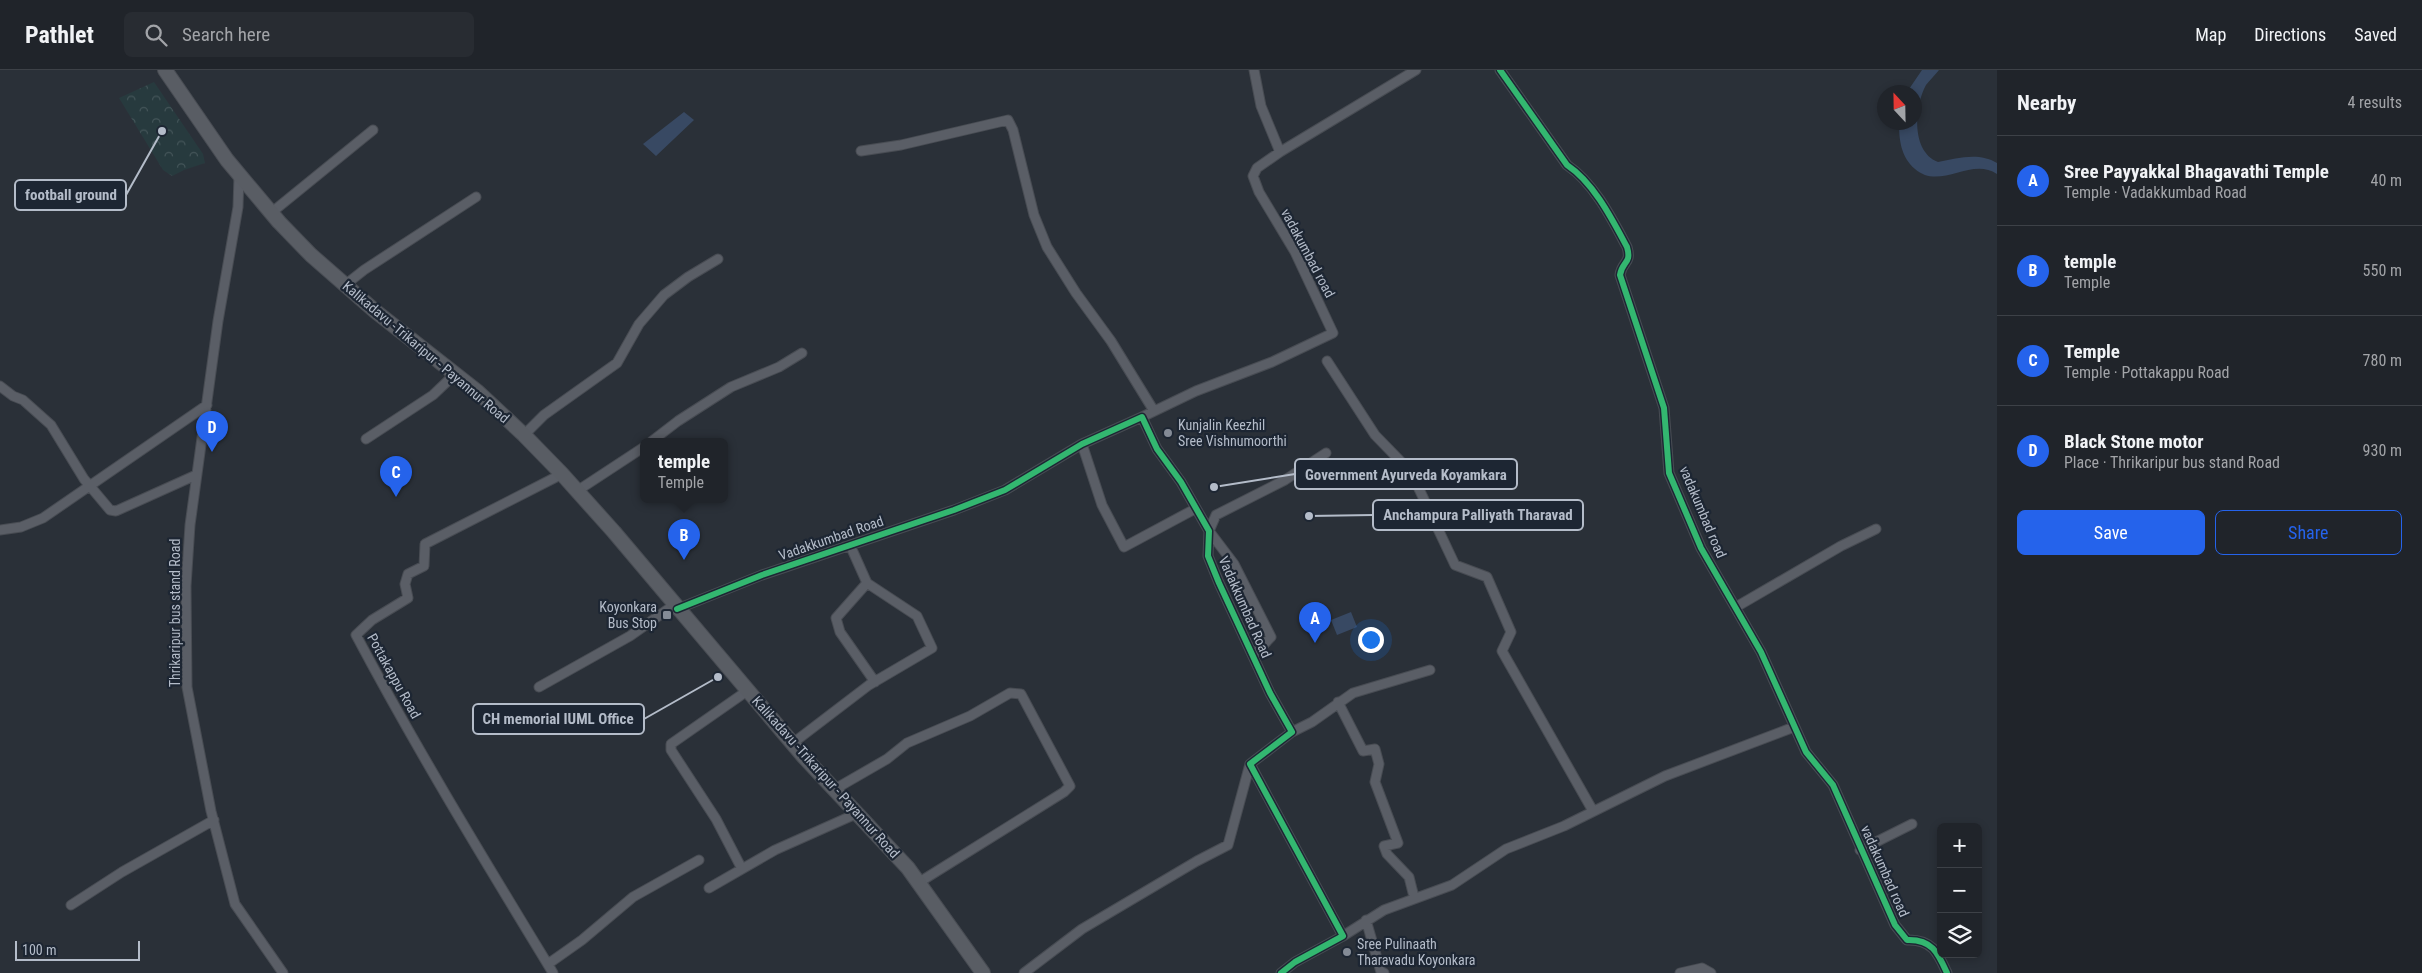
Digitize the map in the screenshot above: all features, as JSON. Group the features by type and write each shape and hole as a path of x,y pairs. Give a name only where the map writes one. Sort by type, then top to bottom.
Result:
{"main road":[{"name":"Kalikadavu -Trikaripur - Payannur Road","path":"165,70 239,176 311,255 455,374 524,435 562,474 747,691 835,789 883,839 918,883 983,973"}],"street":[{"path":"1254,70 1262,106 1280,152"},
{"name":"vadakumbad road","path":"1142,416 1196,391 1272,362 1333,333 1294,252 1253,180 1253,176 1257,168 1280,152 1416,70"},
{"name":"vadakumbad road","path":"1500,70 1567,166 1580,174 1598,198 1627,247 1630,256 1620,275 1664,408 1669,473 1701,548 1761,652 1806,752 1833,785 1886,908 1901,934 1907,940 1916,940 1936,951 1947,973"},
{"path":"861,150 901,145 1008,120 1013,130 1034,215 1048,247 1076,293 1111,341 1154,411"},
{"path":"272,213 373,130"},
{"name":"Thrikaripur bus stand Road","path":"239,176 238,207 196,475 186,586 187,687 214,820 229,872 235,904 283,973"},
{"path":"345,285 364,270 476,197"},
{"path":"524,435 544,415 616,363 639,324 664,296 688,277 718,259"},
{"path":"656,438 678,420 731,387 779,367 802,353"},
{"path":"1327,361 1375,436 1411,472 1455,566 1487,577 1511,632 1502,651 1593,811"},
{"path":"366,439 433,395 455,374"},
{"path":"0,386 23,400 51,425 67,453 90,486 110,510 116,511 196,475"},
{"path":"0,530 29,525 90,486 207,405"},
{"path":"1142,416 1157,449 1181,482 1209,531 1234,564 1257,614 1271,637 1254,655"},
{"name":"Vadakkumbad Road","path":"539,687 630,636 676,607 762,575 954,510 1005,490 1082,444 1142,416"},
{"path":"1082,444 1102,505 1124,547 1195,508"},
{"path":"577,491 640,450"},
{"path":"1209,531 1216,516 1285,480 1326,453"},
{"name":"Pottakappu Road","path":"553,973 467,834 356,635 372,620 408,598 405,584 408,574 424,566 425,544 562,474"},
{"path":"1736,607 1841,546 1876,529"},
{"name":"Vadakkumbad Road","path":"1209,531 1208,556 1219,583 1270,693 1292,732"},
{"path":"793,743 875,682 932,648 916,616 867,583 850,545"},
{"path":"867,583 836,618 840,632 875,682"},
{"path":"1024,973 1082,929 1197,861 1228,845 1250,764 1292,732 1312,722 1338,702 1353,694 1430,670"},
{"path":"742,869 716,819 671,750 670,744 747,691"},
{"path":"835,789 887,759 907,743 970,716 1010,693 1020,694 1070,786 1064,792 918,883"},
{"path":"1338,702 1363,751 1374,749 1379,764 1375,782 1398,843 1384,846 1387,854 1408,877 1413,893"},
{"path":"1280,973 1295,962 1343,936 1366,920 1404,901 1452,885 1506,849 1564,826 1665,776 1794,727"},
{"path":"1250,764 1343,936"},
{"path":"709,888 788,843 858,812"},
{"path":"71,905 122,872 214,820"},
{"path":"1860,850 1912,824"},
{"path":"548,964 582,940 633,898 699,860"},
{"path":"1366,920 1372,947 1381,972 1384,973"},
{"path":"1680,973 1702,968 1711,973"}],"green space":[{"path":"154,82 203,154 205,163 172,176 163,170 119,98"}],"water":[{"path":"1922,70 1939,70 1926,85 1922,94 1922,85 1912,85"},
{"path":"684,112 694,120 656,156 643,144"},
{"path":"1900,130 1917,130 1923,149 1929,157 1938,162 1968,157 1983,158 1997,163 1997,174 1977,169 1945,176 1925,175 1910,164 1904,154"},
{"path":"1351,612 1357,627 1337,635 1331,620"}],"cycle path":[{"path":"1500,70 1567,165 1586,181 1594,191 1609,213 1627,247 1628,260 1620,275 1664,408 1669,473 1701,548 1761,652 1806,752 1833,785 1895,925 1907,940 1923,942 1933,949 1947,973"},
{"path":"677,609 762,575 954,510 1005,490 1082,444 1142,417 1157,449 1181,482 1209,531 1208,556 1219,583 1270,693 1292,732 1250,764 1343,936 1295,962 1281,973"}],"place":[{"name":"football ground","path":"162,131"},
{"name":"Kunjalin Keezhil Sree Vishnumoorthi","path":"1168,433"},
{"name":"Black Stone motor","path":"212,452"},
{"name":"Government Ayurveda Koyamkara","path":"1214,487"},
{"name":"Temple","path":"396,497"},
{"name":"Anchampura Palliyath Tharavad","path":"1309,516"},
{"name":"temple","path":"684,560"},
{"name":"Koyonkara Bus Stop","path":"667,615"},
{"name":"Sree Payyakkal Bhagavathi Temple","path":"1315,643"},
{"name":"CH memorial IUML Office","path":"718,677"},
{"name":"Sree Pulinaath Tharavadu Koyonkara","path":"1347,952"}]}
